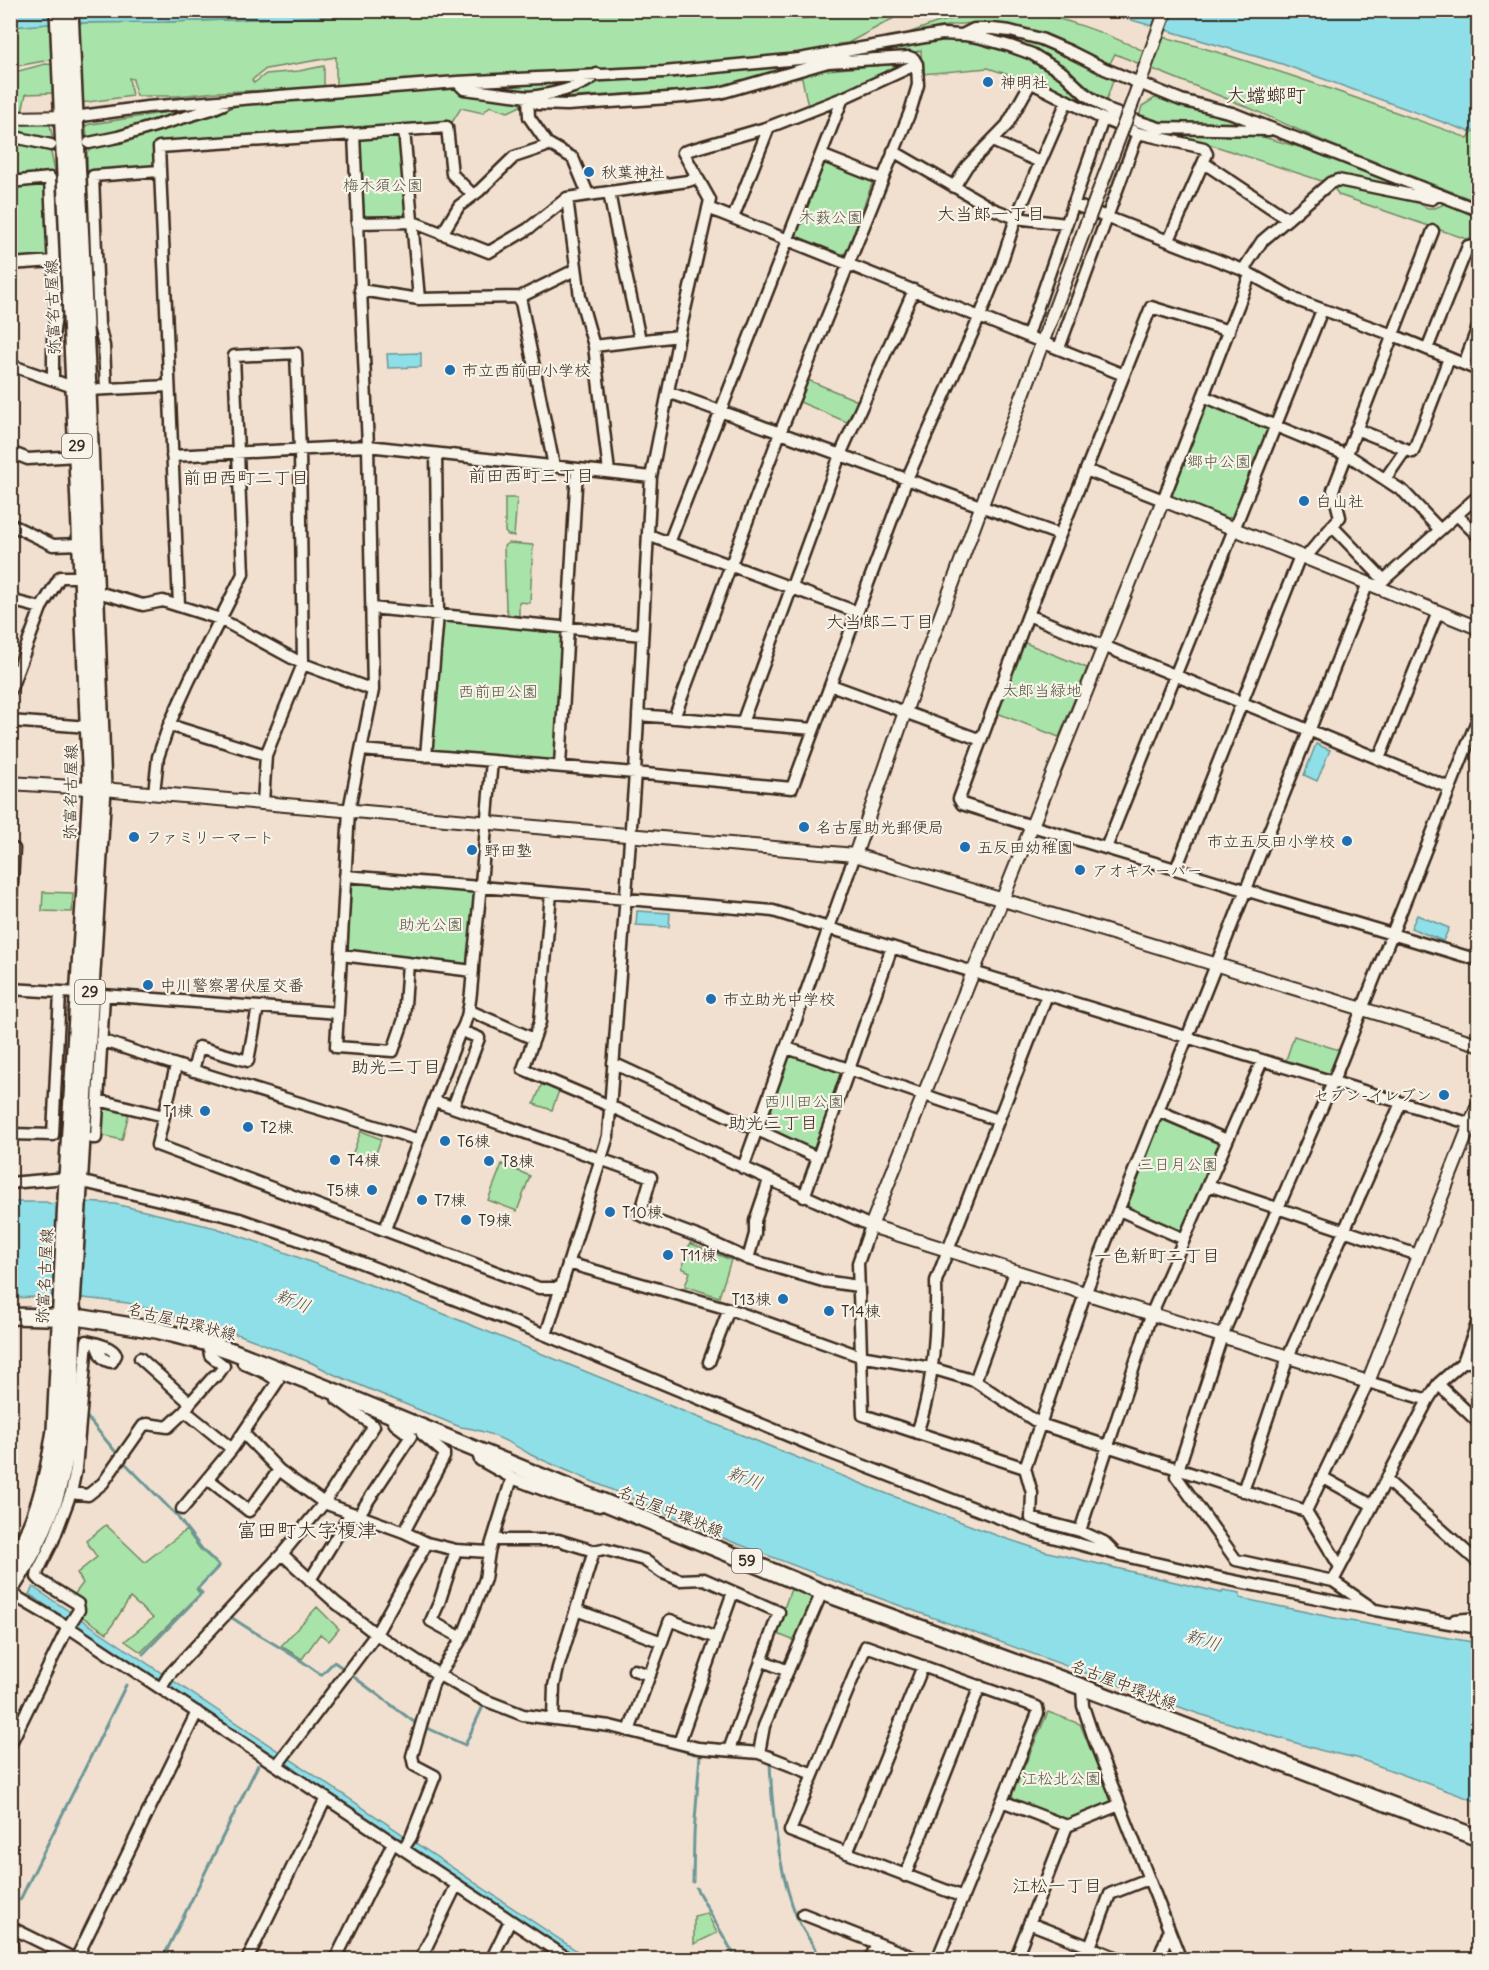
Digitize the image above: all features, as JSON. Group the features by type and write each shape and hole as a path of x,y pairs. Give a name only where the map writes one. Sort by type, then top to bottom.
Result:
{"main road":[{"name":"弥富名古屋線","path":"10,1565 31,1524 50,1468 67,1311 73,1187 91,994 97,789 94,591 80,388 68,109 58,10"},
{"name":"弥富名古屋線","path":"68,109 70,10"},
{"name":"弥富名古屋線","path":"80,388 77,456 88,727 97,789"},
{"name":"弥富名古屋線","path":"10,1592 44,1530 63,1470 68,1432 67,1311"},
{"name":"名古屋中環状線","path":"10,1316 67,1311 208,1343 336,1392 822,1592 1082,1687 1479,1838"}],"street":[{"path":"743,1168 905,712 1166,10"},
{"path":"962,35 974,29 993,29 1041,39 1105,69 1181,100 1232,113 1479,210"},
{"path":"528,97 538,104 567,105 720,93 828,59 942,34 978,37 1032,54 1063,73 1085,94 1110,111 1159,128 1279,131"},
{"path":"10,118 68,109 147,107 457,82 664,72 828,59 909,57 914,59 917,64 918,85 910,112 780,433 674,718"},
{"path":"546,1335 608,1136 635,772 651,477 679,336 710,200 683,152 770,126 843,98 917,64"},
{"path":"457,82 464,89 528,97 589,82 597,74"},
{"path":"954,187 967,166 1007,125 1030,84 1034,84 1103,119 1138,133 1204,148 1207,154 1204,163 1169,240"},
{"path":"528,97 529,117 547,143 573,158 588,194"},
{"path":"669,543 843,98"},
{"path":"361,750 635,772 792,788 907,479 980,316 1016,218 1067,100"},
{"path":"89,143 212,110 229,101"},
{"path":"1028,335 1103,119"},
{"path":"733,218 770,126"},
{"path":"179,605 159,147 447,127 452,174 473,195"},
{"path":"404,130 419,299"},
{"path":"1059,348 1138,133"},
{"path":"354,134 368,446 373,690 349,810 336,1047 393,1051 404,1019 408,963"},
{"path":"10,136 51,144"},
{"path":"992,141 1040,162"},
{"path":"442,234 459,206 514,157 544,147 547,143"},
{"path":"893,151 993,209 1016,218 1066,224"},
{"path":"821,155 882,179"},
{"path":"1204,163 1288,219"},
{"path":"106,389 104,346 99,325 93,176 159,171"},
{"path":"10,182 51,178 56,315 53,337 53,380"},
{"path":"357,223 413,222 489,252 528,229 567,198 697,178"},
{"path":"1025,1468 863,1416 858,1263 1163,500 1229,331 1246,273 1262,242 1330,183 1338,180 1432,200 1439,194"},
{"path":"609,192 640,340"},
{"path":"567,198 575,270 594,346 609,472"},
{"path":"1073,204 1169,240 1246,273 1299,301 1393,335 1479,370"},
{"path":"708,208 1124,375"},
{"path":"1176,869 1303,557 1340,517 1333,490 1433,231"},
{"path":"1427,349 1468,246"},
{"path":"10,264 54,261"},
{"path":"360,290 419,299 520,297 575,270"},
{"path":"742,723 840,455 914,290"},
{"path":"520,297 554,466"},
{"path":"1229,331 1151,307 1028,615 959,799 962,804 1032,826 1479,960"},
{"path":"1106,848 1322,310"},
{"path":"1464,364 1479,327"},
{"path":"594,346 679,336"},
{"path":"154,793 158,757 169,725 243,574 234,356 296,353 300,450 303,664 266,755 263,803"},
{"path":"1356,429 1413,452 1449,358"},
{"path":"10,365 80,388 169,386"},
{"path":"668,392 1060,535"},
{"path":"1203,396 1346,455 1404,492 1440,530"},
{"path":"172,456 368,446 651,477"},
{"path":"1386,479 1406,449"},
{"path":"10,452 28,459 77,456"},
{"path":"426,756 438,614 436,454"},
{"path":"560,766 578,469"},
{"path":"1086,470 1303,557 1376,583 1479,628"},
{"path":"1116,1554 1104,1542 1080,1531 1031,1518 1032,1493 1025,1468 1040,1424 1085,1294 1311,731 1376,583 1479,496"},
{"path":"1457,515 1479,536"},
{"path":"10,524 53,545 81,544"},
{"path":"1332,526 1376,583"},
{"path":"648,535 858,612"},
{"path":"10,691 41,608 60,577 82,577"},
{"path":"94,591 143,605 163,601 220,619 303,664 373,690"},
{"path":"10,600 41,608"},
{"path":"371,608 642,636"},
{"path":"1379,759 1438,612"},
{"path":"1028,615 1450,788"},
{"path":"831,685 981,740"},
{"path":"638,715 814,729"},
{"path":"1375,1610 1333,1581 1236,1560 1176,1476 1221,1336 1333,1082 1450,788 1476,731 1479,718"},
{"path":"10,721 88,727"},
{"path":"169,725 266,755"},
{"path":"385,1229 468,1011 492,761"},
{"path":"10,783 154,793 855,855 1479,1044"},
{"path":"10,848 14,849 10,915"},
{"path":"345,876 773,911 1475,1125"},
{"path":"550,893 540,1022 523,1069 610,1106 871,1226 1428,1400"},
{"path":"804,1197 892,947"},
{"path":"341,955 473,971"},
{"path":"10,989 338,1013"},
{"path":"10,1134 55,1135 60,993"},
{"path":"91,994 101,1040 96,1138 92,1138"},
{"path":"917,1433 927,1404 937,1322 936,1281 1047,995"},
{"path":"193,1071 199,1047 248,1061 258,1007"},
{"path":"468,1011 534,1039"},
{"path":"453,1107 479,1038 462,1030"},
{"path":"101,1040 176,1066 324,1109 419,1140"},
{"path":"787,1048 998,1120"},
{"path":"1080,1531 1151,1314 1262,1061"},
{"path":"613,1063 818,1158"},
{"path":"176,1066 157,1145 538,1288 560,1288"},
{"path":"98,1100 164,1116"},
{"path":"435,1101 651,1177 640,1215 702,1238 748,1259 823,1281 858,1286"},
{"path":"1243,1491 1288,1357 1401,1102"},
{"path":"1306,1511 1368,1382 1418,1256 1475,1125 1479,1105"},
{"path":"1159,1111 1227,1140"},
{"path":"748,1259 755,1234 755,1221 769,1180"},
{"path":"10,1183 73,1187 240,1219 339,1254 546,1335 823,1450 1041,1534 1225,1579 1375,1610 1479,1628"},
{"path":"1208,1185 1418,1256"},
{"path":"1119,1210 1184,1239"},
{"path":"568,1263 729,1309 860,1356 931,1368 975,1381 1040,1424 1306,1511 1340,1567"},
{"path":"975,1381 1015,1272"},
{"path":"709,1362 729,1309"},
{"path":"1333,1581 1428,1400 1438,1384 1463,1362 1479,1321"},
{"path":"10,1745 79,1610 78,1604 41,1581 38,1571 53,1541 71,1493 76,1469 87,1341 96,1344"},
{"path":"71,1493 88,1495 103,1483 144,1426 147,1424 168,1427 214,1376 217,1376 225,1366 210,1355 208,1343"},
{"path":"182,1509 232,1449 278,1381 266,1373 227,1356 208,1343"},
{"path":"140,1358 232,1449"},
{"path":"1463,1362 1479,1362"},
{"path":"1438,1384 1479,1422"},
{"path":"164,1683 282,1554 324,1503 374,1426 337,1400 336,1392"},
{"path":"310,1580 411,1436 394,1424 389,1414"},
{"path":"404,1532 444,1457 444,1453 422,1434 420,1427"},
{"path":"243,1433 279,1470 324,1503 404,1532 427,1543 456,1550 489,1552"},
{"path":"477,1450 480,1460 512,1478 566,1498 604,1508 613,1507"},
{"path":"208,1479 249,1511 279,1470"},
{"path":"1322,1477 1372,1505"},
{"path":"335,1959 403,1844 435,1776 414,1766 412,1756 433,1684 462,1638 485,1580 489,1552 512,1478"},
{"path":"1386,1480 1479,1562"},
{"path":"494,1540 558,1540 594,1551 603,1549 644,1560 663,1573 680,1580 704,1579 779,1612 729,1750"},
{"path":"281,1760 376,1634 427,1543"},
{"path":"456,1550 439,1604 431,1620 462,1638"},
{"path":"553,1718 554,1686 594,1551"},
{"path":"282,1554 336,1603 376,1634 439,1675 498,1706 523,1715 609,1726 699,1748 759,1753 813,1774"},
{"path":"10,1592 71,1622 164,1683 197,1712 281,1760 326,1798 403,1844 456,1886 570,1959"},
{"path":"679,1743 733,1592"},
{"path":"759,1753 764,1726 822,1592"},
{"path":"576,1610 662,1642"},
{"path":"1439,1622 1479,1618"},
{"path":"629,1731 670,1620 716,1638"},
{"path":"938,1959 1038,1713 1037,1707 866,1646 790,1831 963,1897"},
{"path":"761,1660 788,1671"},
{"path":"848,1853 923,1666"},
{"path":"634,1670 650,1675"},
{"path":"905,1876 980,1686"},
{"path":"1082,1687 1083,1706 1119,1805 1180,1959"},
{"path":"11,1926 77,1959 197,1712"},
{"path":"246,1959 326,1798"},
{"path":"1002,1801 1067,1826 1119,1805"},
{"path":"1015,1959 1067,1826"},
{"path":"1090,1947 1110,1894 1148,1879"},
{"path":"420,1959 456,1886"},
{"path":"803,1914 920,1959"},
{"path":"491,1959 510,1921"},
{"path":"1029,1923 1122,1959"},
{"path":"11,1926 13,1959"},
{"path":"1158,1959 1169,1930"},
{"path":"870,1959 877,1943"}],"green space":[{"path":"973,10 1013,10 1052,17 1100,32 1146,52 1153,34 1272,69 1468,138 1473,131 1478,133 1478,202 1330,144 1245,106 1115,54 1109,65 1028,31 987,23 965,24 941,27 878,44 963,16"},
{"path":"484,11 808,11 795,19 907,11 848,43 838,44 829,51 799,55 578,73 336,87 336,57 266,69 252,80 254,83 266,74 324,66 324,88 136,96 133,79 129,78 132,96 81,103 81,92 26,94 22,112 11,111 11,73 45,64 79,66 66,57 11,67 10,27 61,23 166,22"},
{"path":"1017,36 1039,43 1114,78 1106,101 1066,69 1015,43"},
{"path":"960,39 988,44 1023,55 1055,75 1078,96 1110,117 1067,94 988,68 922,74 921,50 910,54 870,55 870,52 927,41"},
{"path":"814,62 719,88 536,98 600,82 608,77"},
{"path":"905,63 905,65 808,107 802,78 765,83 817,69"},
{"path":"587,78 526,95 467,86"},
{"path":"445,87 517,100 521,106 508,112 490,106 483,113 461,108 451,124 155,143 156,162 152,167 87,171 87,148 240,105"},
{"path":"1155,98 1251,124 1162,122 1139,117 1142,106"},
{"path":"213,105 87,139 86,125"},
{"path":"10,123 50,125 53,140 11,132"},
{"path":"1137,127 1165,133 1209,136 1256,135 1338,158 1430,194 1328,183 1209,144 1136,130"},
{"name":"梅木須公園","path":"395,136 399,139 408,215 404,219 368,218 364,214 360,143 362,139"},
{"path":"11,141 50,148 55,172 11,175"},
{"name":"木薮公園","path":"826,161 873,181 846,253 841,254 796,236 795,233 823,162"},
{"path":"1345,183 1410,198 1427,208 1435,208 1449,202 1478,214 1478,243 1339,195 1334,188"},
{"path":"42,185 46,188 48,254 46,258 11,260 11,187"},
{"path":"808,380 858,401 849,423 800,402"},
{"name":"郷中公園","path":"1208,404 1266,428 1268,431 1234,516 1228,518 1171,496 1170,492 1205,405"},
{"path":"505,498 517,498 514,536 505,532"},
{"path":"508,543 533,545 530,603 519,602 519,616 509,615 506,608 504,546"},
{"name":"西前田公園","path":"446,619 561,632 564,635 557,756 553,762 434,752 431,747 442,623"},
{"name":"太郎当緑地","path":"1023,642 1087,668 1059,737 997,713"},
{"name":"助光公園","path":"353,881 473,891 477,894 470,962 467,965 350,951 346,948 350,884"},
{"path":"43,892 73,893 72,912 42,911"},
{"path":"1294,1036 1339,1050 1330,1075 1326,1076 1285,1063"},
{"name":"西川田公園","path":"789,1057 841,1072 843,1075 816,1151 812,1152 765,1128"},
{"path":"543,1081 560,1088 552,1110 534,1104"},
{"path":"103,1106 129,1113 122,1140 101,1135"},
{"name":"三日月公園","path":"1165,1118 1220,1141 1221,1144 1184,1230 1180,1231 1130,1209 1128,1205 1161,1121"},
{"path":"361,1131 381,1139 374,1159 368,1162 352,1155"},
{"path":"502,1164 530,1176 517,1211 488,1200"},
{"path":"690,1243 731,1260 719,1297 685,1286 690,1272 682,1268"},
{"path":"106,1525 145,1562 186,1530 200,1549 219,1566 197,1590 200,1594 141,1652 125,1641 153,1618 130,1598 107,1633 80,1615 84,1608 82,1600 74,1595 83,1583 77,1573 97,1557 86,1541"},
{"path":"791,1589 813,1597 795,1641 775,1633"},
{"path":"317,1607 339,1629 329,1641 320,1634 302,1659 281,1646"},
{"name":"江松北公園","path":"1048,1712 1080,1724 1111,1798 1109,1805 1066,1821 1015,1800 1012,1795"},
{"path":"707,1913 717,1933 694,1944 694,1916"}],"water":[{"path":"11,10 484,11 166,22 61,23 11,27"},
{"path":"1101,11 1478,11 1478,133 1282,64"},
{"path":"421,353 421,367 388,368 387,354"},
{"path":"1316,744 1330,750 1317,781 1304,775"},
{"path":"637,911 670,913 669,927 636,925"},
{"path":"1417,915 1449,928 1443,941 1411,928"},
{"name":"新川","path":"70,1201 115,1204 216,1228 266,1245 412,1301 877,1490 1044,1551 1222,1593 1223,1590 1240,1593 1240,1598 1344,1620 1478,1643 1478,1802 1357,1758 1323,1751 1199,1714 887,1601 730,1541 531,1455 497,1437 479,1430 460,1427 243,1336 128,1303 65,1296 11,1298 11,1202 51,1204"},
{"path":"33,1587 589,1959 577,1959 29,1594"}],"waterway":[{"path":"86,1416 119,1456"},
{"path":"123,1461 178,1517"},
{"path":"179,1519 202,1549 219,1566 197,1589 202,1593"},
{"path":"143,1654 200,1595"},
{"path":"228,1615 321,1675 334,1662 344,1669"},
{"path":"350,1674 418,1725"},
{"path":"20,1900 126,1685"},
{"path":"425,1727 465,1745 484,1704"},
{"path":"633,1737 695,1754"},
{"path":"693,1882 700,1755"},
{"path":"770,1762 774,1822 785,1882 798,1920 821,1960"},
{"path":"162,1960 258,1765"},
{"path":"10,1877 13,1900"},
{"path":"696,1888 737,1960"}],"place":[{"name":"神明社","path":"988,82"},
{"name":"秋葉神社","path":"589,172"},
{"name":"市立西前田小学校","path":"450,370"},
{"name":"白山社","path":"1304,501"},
{"name":"名古屋助光郵便局","path":"804,827"},
{"name":"ファミリーマート","path":"134,837"},
{"name":"市立五反田小学校","path":"1347,841"},
{"name":"五反田幼稚園","path":"965,847"},
{"name":"野田塾","path":"472,850"},
{"name":"アオキスーパー","path":"1080,870"},
{"name":"中川警察署伏屋交番","path":"148,985"},
{"name":"市立助光中学校","path":"711,999"},
{"name":"セブン-イレブン","path":"1444,1095"},
{"name":"T1棟","path":"205,1111"},
{"name":"T2棟","path":"248,1127"},
{"name":"T6棟","path":"445,1141"},
{"name":"T4棟","path":"335,1160"},
{"name":"T8棟","path":"489,1161"},
{"name":"T5棟","path":"372,1190"},
{"name":"T7棟","path":"422,1200"},
{"name":"T10棟","path":"610,1212"},
{"name":"T9棟","path":"466,1220"},
{"name":"T11棟","path":"668,1255"},
{"name":"T13棟","path":"783,1299"},
{"name":"T14棟","path":"829,1311"}],"district":[{"name":"大蟷螂町","path":"1266,95"},
{"name":"大当郎一丁目","path":"991,214"},
{"name":"前田西町三丁目","path":"531,476"},
{"name":"前田西町二丁目","path":"246,478"},
{"name":"大当郎二丁目","path":"880,622"},
{"name":"助光二丁目","path":"396,1067"},
{"name":"助光三丁目","path":"773,1123"},
{"name":"一色新町二丁目","path":"1157,1256"},
{"name":"富田町大字榎津","path":"307,1530"},
{"name":"江松一丁目","path":"1057,1886"}]}
